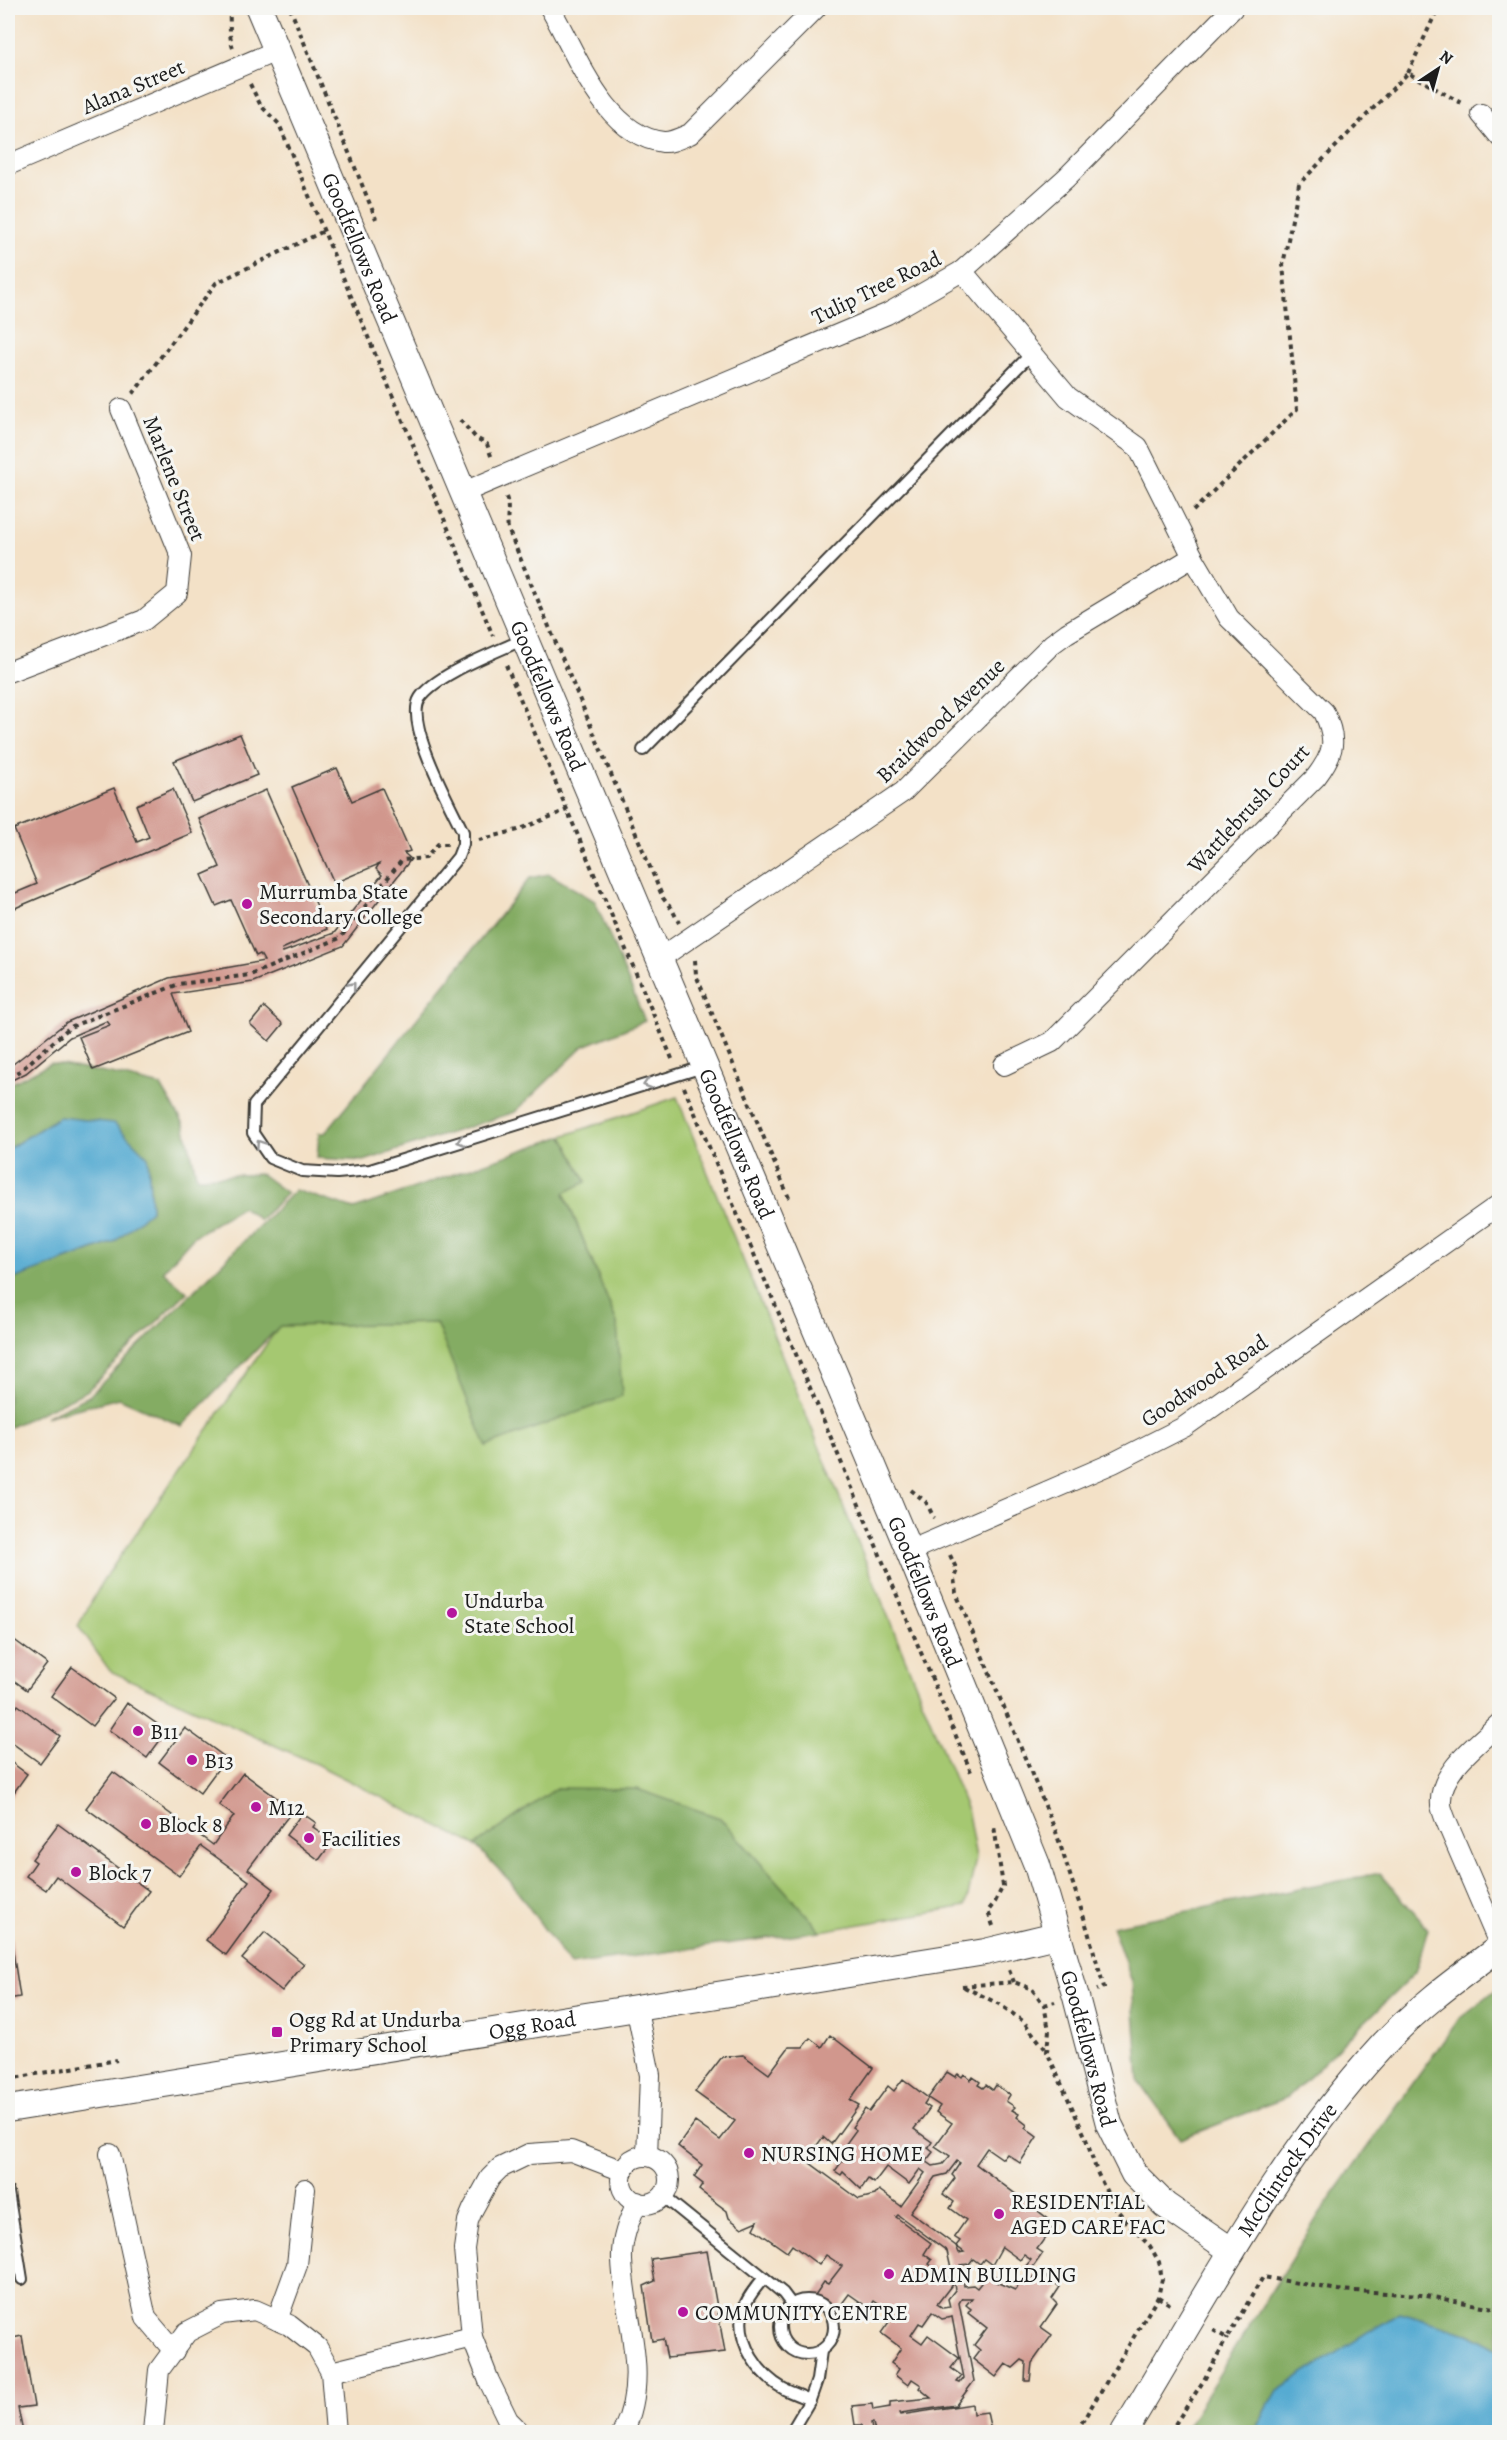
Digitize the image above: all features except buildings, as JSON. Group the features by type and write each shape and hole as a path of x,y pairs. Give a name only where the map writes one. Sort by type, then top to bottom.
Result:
{"street":[{"name":"Goodfellows Road","path":"259,8 909,1551 1037,1865 1076,1997 1109,2124 1134,2174 1165,2205 1232,2251"},
{"path":"550,8 593,88 617,117 639,136 666,143 690,134 816,8"},
{"name":"Tulip Tree Road","path":"464,492 887,314 962,271 1066,178 1233,8"},
{"name":"Alana Street","path":"8,165 276,51"},
{"path":"1481,114 1500,137"},
{"name":"Wattlebrush Court","path":"962,271 1068,397 1138,447 1177,526 1229,618 1324,712 1332,729 1333,748 1326,764 1316,777 1052,1042 1004,1065"},
{"name":"Marlene Street","path":"8,672 144,620 177,593 181,556 121,409"},
{"name":"Braidwood Avenue","path":"659,959 903,792 1052,645 1067,633 1193,556"},
{"name":"Goodwood Road","path":"909,1551 1113,1463 1184,1427 1500,1204"},
{"path":"1500,1723 1456,1766 1444,1783 1441,1805 1446,1823 1500,1946"},
{"name":"Ogg Road","path":"8,2109 1001,1948 1056,1935"},
{"name":"McClintock Drive","path":"1124,2433 1232,2251 1314,2126 1382,2046 1441,1990 1500,1946"},
{"path":"636,2006 650,2075 647,2156"},
{"path":"520,2433 508,2420 489,2382 472,2337 464,2249 472,2209 490,2178 500,2169 529,2154 571,2151 623,2171"},
{"path":"110,2154 146,2318 174,2351"},
{"path":"647,2156 660,2160 669,2174 669,2182 663,2196 650,2204 637,2202 627,2197 623,2190 621,2182 623,2171 630,2161 637,2157 647,2156"},
{"path":"277,2319 297,2265 305,2189"},
{"path":"623,2433 637,2385 622,2252 627,2224 637,2202"},
{"path":"153,2433 159,2370 187,2332 222,2314 255,2310 289,2325 317,2347 331,2372 336,2433"},
{"path":"331,2372 472,2337"}],"lane":[{"path":"643,750 1031,354"},
{"path":"524,639 432,686 419,700 416,718 430,763 463,832 463,844 458,857 254,1105 253,1133 270,1158 302,1171 337,1173 369,1170 703,1066"},
{"path":"8,2192 22,2279"},
{"path":"663,2196 783,2293 792,2305"},
{"path":"764,2278 752,2292 742,2314 744,2337 750,2356 766,2377 784,2389 810,2400"},
{"path":"805,2301 814,2302 828,2310 834,2328 828,2345 820,2350 803,2354 787,2345 782,2338 781,2320 792,2305 805,2301"},
{"path":"791,2433 810,2400 817,2380 820,2350"}],"path":[{"path":"229,8 228,35 240,67 261,106 279,124 971,1773"},
{"path":"290,8 377,220"},
{"path":"1177,526 1297,409 1283,265 1299,184 1408,73 1438,8"},
{"path":"1408,73 1481,114"},
{"path":"121,409 216,283 324,231"},
{"path":"458,418 476,438 487,444 510,508 507,518 508,529 663,898 673,911 696,961 696,975 792,1205"},
{"path":"8,1076 20,1071 70,1027 179,984 250,975 340,938 402,860 426,858 438,844 463,844 518,830 567,810"},
{"path":"908,1486 914,1494 926,1502 942,1537"},
{"path":"989,1816 994,1827 1004,1886 988,1911 1014,1982"},
{"path":"1047,2052 1049,2030 1044,2005 1032,1989 1014,1982 962,1986 999,2004 1023,2021 1047,2052 1113,2205 1150,2246 1160,2262 1162,2279 1158,2297 1076,2433"},
{"path":"8,2079 117,2060"},
{"path":"1170,2433 1204,2380 1263,2277 1338,2290 1421,2295 1500,2309"},
{"path":"1158,2297 1227,2338"}],"green space":[{"path":"549,874 595,901 645,1021 584,1046 515,1112 364,1161 317,1158 319,1133 325,1133 530,878"},
{"path":"51,1063 161,1086 184,1124 197,1177 261,1174 287,1193 260,1220 242,1207 194,1236 163,1271 187,1292 87,1391 8,1428 8,1281 114,1242 151,1210 148,1157 59,1117 8,1149 8,1085"},
{"path":"677,1097 968,1813 976,1858 966,1906 821,1931 720,1818 557,1788 475,1845 316,1764 110,1671 78,1626 103,1581 279,1326 436,1323 487,1446 617,1323 564,1192 586,1181 563,1136"},
{"path":"563,1136 586,1182 564,1193 617,1323 622,1396 486,1446 436,1323 280,1326 182,1426 119,1398 45,1417 89,1396 295,1190 354,1209"},
{"path":"557,1788 637,1789 720,1818 821,1931 570,1965 510,1881 475,1845"},
{"path":"1380,1873 1428,1929 1415,1973 1288,2097 1180,2139 1139,2082 1132,1982 1112,1926"},
{"path":"1499,1987 1499,2349 1469,2333 1278,2390 1253,2432 1183,2432 1320,2213 1459,2019"}],"water":[{"path":"59,1117 114,1123 148,1157 151,1210 114,1242 8,1281 8,1149"},
{"path":"1399,2313 1469,2333 1499,2349 1499,2432 1254,2432 1277,2390"}],"place":[{"name":"Murrumba State Secondary College","path":"247,904"},
{"name":"Undurba State School","path":"452,1613"},
{"name":"B11","path":"138,1731"},
{"name":"B13","path":"192,1760"},
{"name":"M12","path":"256,1807"},
{"name":"Block 8","path":"146,1824"},
{"name":"Facilities","path":"309,1838"},
{"name":"Block 7","path":"76,1872"},
{"name":"Ogg Rd at Undurba Primary School","path":"277,2032"},
{"name":"NURSING HOME","path":"749,2153"},
{"name":"RESIDENTIAL AGED CARE FAC","path":"999,2214"},
{"name":"ADMIN BUILDING","path":"889,2274"},
{"name":"COMMUNITY CENTRE","path":"683,2312"}]}
